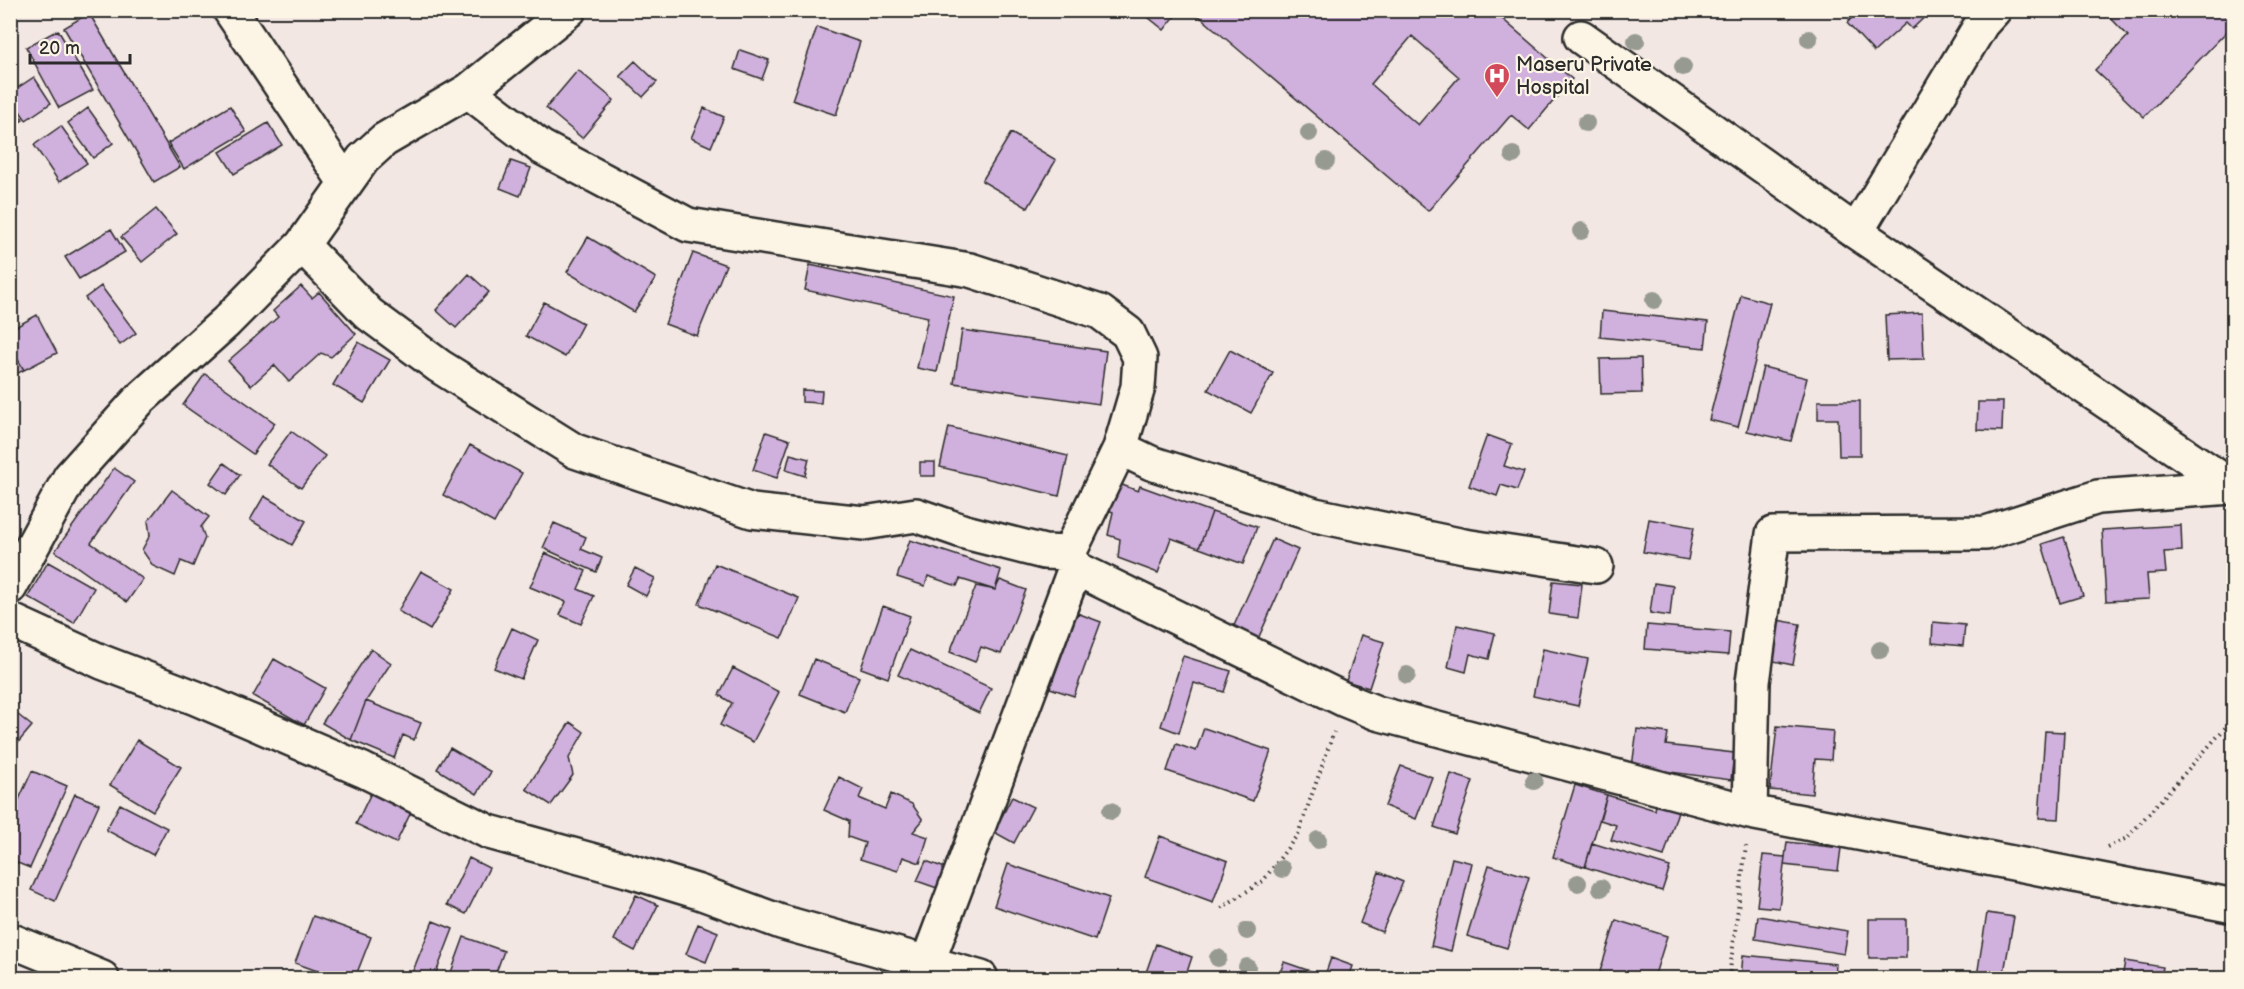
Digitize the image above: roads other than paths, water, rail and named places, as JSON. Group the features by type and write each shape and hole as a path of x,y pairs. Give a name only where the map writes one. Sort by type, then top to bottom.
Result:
{"street":[{"path":"230,10 345,182"},
{"path":"10,587 70,477 140,399 226,322 302,245 363,159 384,140 468,91 569,10"},
{"path":"1856,232 1982,23 1994,10"},
{"path":"1581,37 1856,232 2232,487"},
{"path":"468,91 541,147 688,225 970,270 1100,312 1128,333 1140,358 1138,387 1120,448 1072,561 940,971"},
{"path":"302,245 378,321 439,366 575,451 752,511 864,523 916,514 965,532 1072,561 1345,700 1377,713 1750,812 2234,906"},
{"path":"1120,448 1150,463 1315,515 1464,546 1596,566"},
{"path":"1750,812 1753,681 1773,534 1986,533 2098,497 2232,487"},
{"path":"10,620 102,662 196,698 363,770 489,832 699,892 781,922 940,971 981,978"},
{"path":"10,940 102,978"}],"place":[{"name":"Maseru Private Hospital","path":"1497,99"}]}
